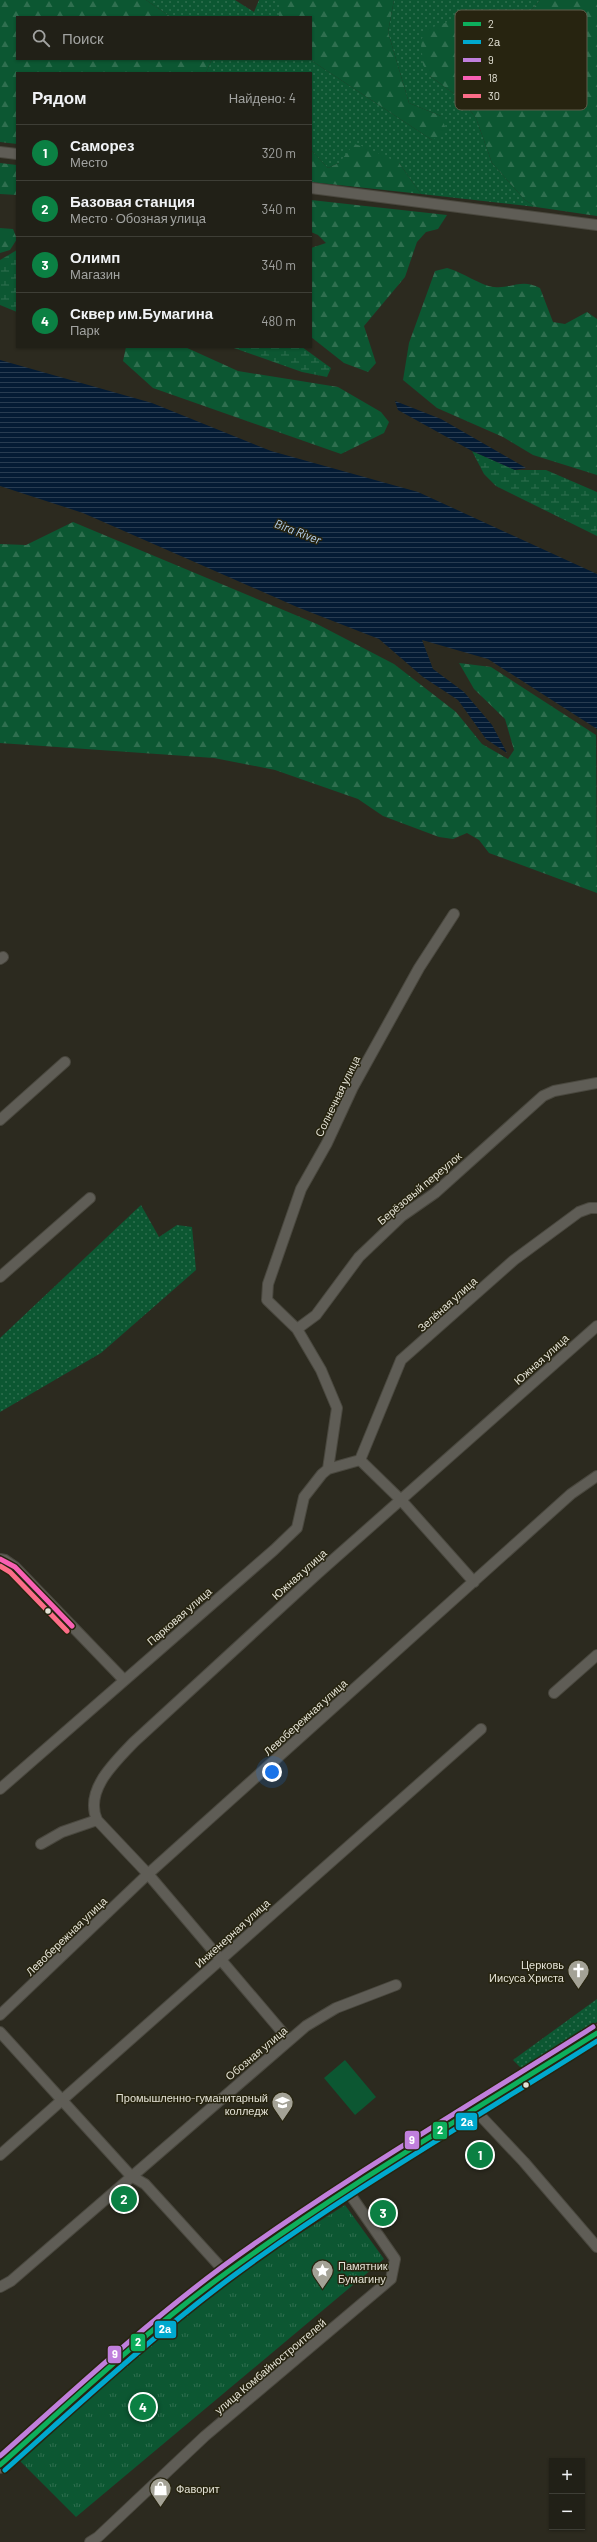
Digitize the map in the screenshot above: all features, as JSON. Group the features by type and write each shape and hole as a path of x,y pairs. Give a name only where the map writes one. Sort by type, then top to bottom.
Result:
{"main road":[{"path":"0,2465 174,2315 226,2273 347,2190 597,2033"}],"street":[{"path":"0,152 16,154"},
{"path":"312,188 597,225"},
{"name":"Солнечная улица","path":"297,1328 267,1300 268,1284 301,1189 327,1143 353,1087 419,968 454,914"},
{"path":"0,1120 65,1062"},
{"name":"Берёзовый переулок","path":"297,1328 316,1315 359,1257 402,1216 435,1193 543,1096 554,1091 597,1083"},
{"path":"0,1277 90,1198"},
{"name":"Зелёная улица","path":"360,1460 401,1360 514,1260 573,1216 590,1208 597,1208"},
{"name":"Южная улица","path":"97,1820 92,1809 93,1800 113,1764 134,1742 249,1636 597,1326"},
{"path":"297,1328 321,1370 336,1408 328,1469 360,1460 401,1500 474,1582"},
{"name":"Парковая улица","path":"0,1789 297,1528 304,1497 328,1469"},
{"name":"Левобережная улица","path":"0,2015 148,1874 571,1494 597,1476"},
{"path":"0,1559 6,1560 15,1567 124,1680"},
{"path":"554,1693 597,1654"},
{"name":"Инженерная улица","path":"0,2155 481,1729"},
{"path":"41,1844 56,1834 97,1820 148,1874 289,2040"},
{"name":"Обозная улица","path":"0,2287 11,2281 306,2026 336,2008 396,1985"},
{"path":"0,2032 131,2176 145,2184 226,2273"},
{"path":"475,2110 524,2162 597,2247"},
{"name":"улица Комбайностроителей","path":"90,2542 98,2537 205,2436 391,2279 396,2259 347,2190"}],"green space":[{"path":"0,0 146,0 170,16 16,16 16,60 212,60 206,72 16,72 16,144 0,142"},
{"path":"146,0 235,0 254,12 259,0 279,0 279,16 170,16"},
{"path":"279,0 394,0 388,32 409,103 441,116 447,132 432,140 311,60 312,60 312,16 279,16"},
{"path":"394,0 540,0 531,10 455,10 455,21 451,21 430,76 455,95 455,110 470,110 476,118 492,163 525,200 536,207 421,194 399,163 339,163 328,168 312,151 312,72 206,72 212,60 311,60 432,140 441,116 409,103 388,32"},
{"path":"540,0 597,0 597,216 536,207 525,200 492,163 476,118 470,110 587,110 587,10 531,10"},
{"path":"455,21 455,95 430,76 423,65 421,40 427,29"},
{"path":"354,144 365,147 399,163 421,194 312,182 312,151 328,168 339,163"},
{"path":"0,163 16,165 16,195 0,194"},
{"path":"312,200 447,215 438,229 426,232 417,242 405,277 364,326 376,363 368,372 344,363 312,338 312,248 326,243 318,235 312,232"},
{"path":"0,228 13,229 16,241 10,250 0,253"},
{"path":"16,251 16,312 0,305 0,260"},
{"path":"447,268 478,282 494,287 527,284 540,288 553,322 565,324 587,312 597,319 597,475 533,455 503,437 437,408 403,380 409,343 435,271"},
{"path":"126,348 187,348 238,371 338,387 381,412 389,422 384,433 341,454 153,388 123,361"},
{"path":"234,348 303,348 331,368 327,377 302,372"},
{"path":"472,451 515,470 546,470 597,492 597,536 496,486 484,474"},
{"path":"73,522 317,624 394,664 456,712 482,744 508,759 514,750 505,719 474,689 459,663 491,667 596,735 597,893 489,853 479,840 467,833 453,839 439,837 383,816 358,799 275,770 214,758 0,743 0,544 26,545"},
{"path":"141,1205 159,1237 177,1225 192,1227 196,1270 101,1353 0,1412 0,1338"},
{"path":"597,1999 597,2022 526,2068 520,2067 513,2060"},
{"path":"345,2060 376,2097 355,2115 324,2078"},
{"path":"345,2205 384,2259 76,2517 19,2460 136,2354 230,2278"}],"water":[{"name":"Bira River","path":"0,360 152,403 271,451 418,492 597,574 597,729 488,659 422,640 433,669 464,692 492,725 507,753 486,739 458,700 423,677 379,639 297,607 83,513 0,486"},
{"path":"395,401 441,419 526,468 515,470 472,451 398,410"}],"transit line":[{"name":"18","path":"0,1559 15,1567 72,1626"},
{"name":"30","path":"0,1566 10,1572 67,1631"},
{"name":"9","path":"0,2456 137,2335 222,2267 267,2235 359,2174 593,2027"},
{"name":"2","path":"0,2465 167,2318 226,2273 363,2179 597,2033"},
{"name":"2а","path":"5,2470 143,2348 200,2301 273,2247 364,2186 597,2041"}],"place":[{"name":"Церковь Иисуса Христа","path":"579,1990"},
{"name":"Промышленно-гуманитарный колледж","path":"283,2122"},
{"name":"Саморез","path":"480,2155"},
{"name":"Базовая станция","path":"124,2199"},
{"name":"Олимп","path":"383,2213"},
{"name":"Памятник Бумагину","path":"323,2290"},
{"name":"Сквер им.Бумагина","path":"143,2407"},
{"name":"Фаворит","path":"160,2508"}]}
